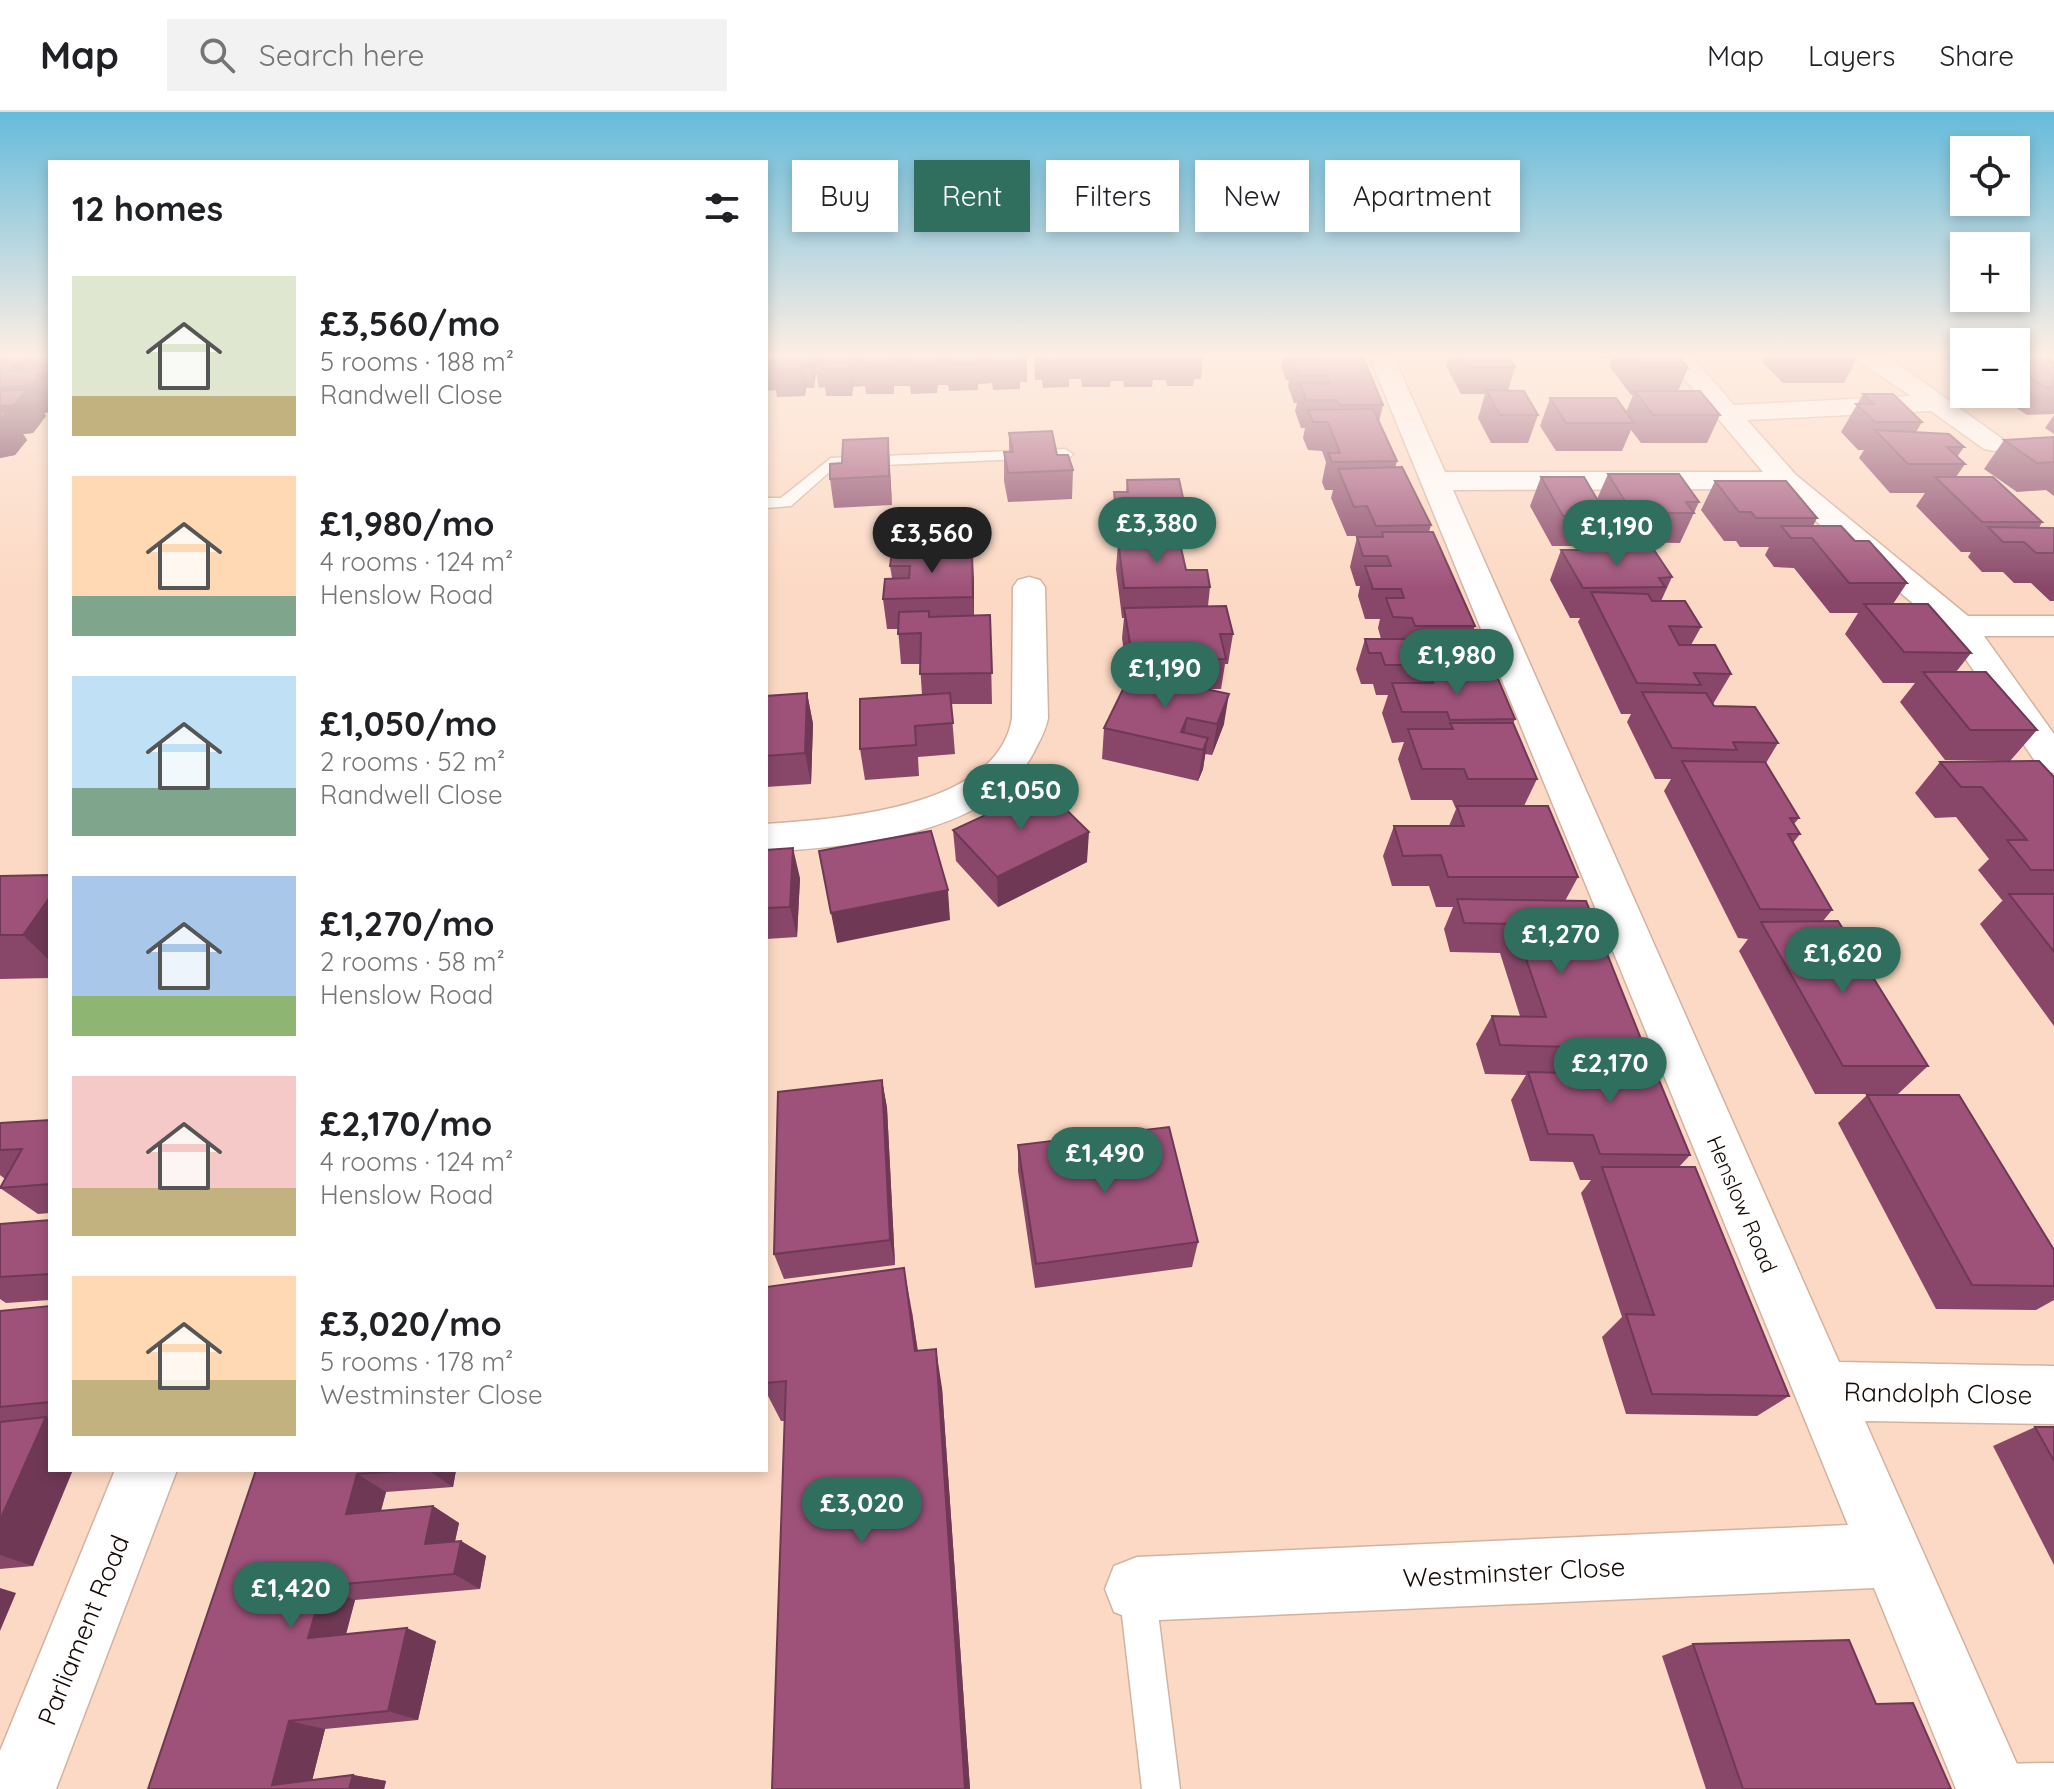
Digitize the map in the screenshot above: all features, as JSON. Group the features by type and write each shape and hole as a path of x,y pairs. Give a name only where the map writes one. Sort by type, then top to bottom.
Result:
{"street":[{"name":"Henslow Road","path":"1414,431 1991,1786"},
{"path":"1741,431 1786,481 1960,626 2054,761"},
{"path":"1977,431 1994,443"},
{"path":"1436,481 1786,481"},
{"path":"768,838 837,834 910,818 974,791 999,772 1017,752 1029,725 1029,587"},
{"path":"1960,626 2054,626"},
{"name":"Randolph Close","path":"1823,1391 2054,1395"},
{"name":"Parliament Road","path":"20,1789 145,1472"},
{"name":"Westminster Close","path":"1137,1589 1892,1555"}],"lane":[{"path":"768,503 785,503 831,463 1065,454"},
{"path":"1137,1589 1161,1789"},
{"path":"1991,1786 2054,1782"}],"building":[{"path":"1052,431 1057,455 1068,455 1073,470 1008,473 1004,452 1013,452 1009,433"},
{"path":"1332,431 1383,431 1397,461 1332,462 1328,453 1340,453"},
{"path":"1876,431 1949,434 1964,447 1947,447 1965,464 1908,464"},
{"path":"2054,437 2054,462 2037,463 2004,440"},
{"path":"888,438 889,476 830,479 830,464 842,463 843,440"},
{"path":"1402,467 1431,525 1376,526 1367,506 1354,507 1338,469"},
{"path":"1608,474 1679,474 1699,502 1686,502 1694,513 1643,513 1635,501 1625,501"},
{"path":"1541,477 1584,477 1601,506 1577,506 1584,516 1563,516"},
{"path":"1935,477 1993,477 2042,522 1982,522"},
{"path":"1179,479 1186,512 1117,513 1114,492 1128,492 1127,480"},
{"path":"1715,481 1786,481 1817,518 1756,518 1751,512 1739,512"},
{"path":"1781,526 1841,526 1855,541 1869,541 1907,583 1849,583 1812,538 1791,538"},
{"path":"1988,527 2054,528 2054,553 2036,553 2024,542 2003,542"},
{"path":"1382,532 1433,532 1475,626 1415,626 1412,618 1393,617 1386,598 1404,598 1401,589 1373,589 1365,566 1391,566 1387,556 1363,556 1357,537 1383,537"},
{"path":"1118,539 1179,539 1186,570 1207,570 1210,587 1124,588"},
{"path":"1561,550 1654,550 1672,577 1659,578 1665,587 1583,588"},
{"path":"972,551 973,597 883,599 885,579 909,578 910,566 890,566 892,552"},
{"path":"1591,592 1648,594 1652,601 1685,601 1701,627 1669,626 1679,645 1715,645 1731,674 1694,673 1701,685 1637,683"},
{"path":"1864,604 1928,604 1971,653 1904,652"},
{"path":"1226,606 1233,634 1220,634 1226,659 1133,661 1124,608"},
{"path":"929,611 929,617 990,615 992,673 920,674 921,633 898,634 899,612"},
{"path":"1417,632 1476,633 1492,671 1429,670 1427,665 1385,665 1381,653 1369,653 1365,639 1419,639"},
{"path":"1923,672 1986,672 2037,730 1970,730"},
{"path":"1131,673 1229,694 1217,724 1187,718 1181,732 1208,738 1203,750 1104,728"},
{"path":"1430,674 1496,674 1515,719 1450,720 1447,712 1402,712 1392,683 1433,683"},
{"path":"1642,692 1706,693 1714,706 1755,707 1778,743 1733,742 1737,750 1672,748"},
{"path":"807,693 805,753 768,756 768,696"},
{"path":"950,693 953,723 915,726 916,745 860,749 860,699"},
{"path":"1450,723 1513,723 1537,779 1468,779 1464,769 1422,769 1408,729 1453,729"},
{"path":"1682,761 1765,762 1799,818 1790,818 1800,834 1788,834 1832,910 1760,909"},
{"path":"2039,761 2054,777 2054,870 2031,870 2007,840 2027,840 1982,787 1961,787 1940,762"},
{"path":"1044,788 1089,832 997,877 953,830"},
{"path":"1457,806 1548,806 1578,877 1448,877 1441,855 1403,856 1394,826 1464,826"},
{"path":"931,831 948,890 831,913 819,851"},
{"path":"793,848 790,907 768,908 768,850"},
{"path":"48,875 48,900 23,935 0,935 0,876"},
{"path":"2009,894 2054,894 2054,952"},
{"path":"1457,899 1586,901 1645,1049 1500,1045 1492,1016 1546,1017 1514,924 1464,923"},
{"path":"1838,921 1928,1066 1843,1066 1761,922"},
{"path":"1565,1055 1649,1056 1690,1155 1600,1154 1593,1135 1548,1134 1528,1072 1571,1073"},
{"path":"882,1080 890,1240 774,1254 778,1092"},
{"path":"1867,1095 1959,1095 2054,1250 2054,1286 1972,1285"},
{"path":"48,1120 48,1184 0,1188 22,1149 0,1150 0,1123"},
{"path":"1169,1127 1198,1242 1036,1264 1018,1145"},
{"path":"1602,1167 1695,1167 1789,1396 1652,1394 1626,1314 1654,1315"},
{"path":"48,1220 48,1274 0,1277 0,1224"},
{"path":"904,1268 915,1351 936,1349 965,1789 772,1789 786,1381 768,1383 768,1287"},
{"path":"48,1306 48,1402 0,1407 0,1311"},
{"path":"46,1417 0,1520 0,1422"},
{"path":"2035,1427 2054,1427 2054,1461"},
{"path":"255,1472 384,1472 357,1474 346,1514 433,1506 425,1544 461,1541 454,1574 323,1586 308,1638 407,1628 388,1711 289,1721 272,1785 353,1775 349,1789 148,1789"},
{"path":"1849,1640 1876,1704 1913,1703 1951,1789 1743,1789 1693,1644"}]}
